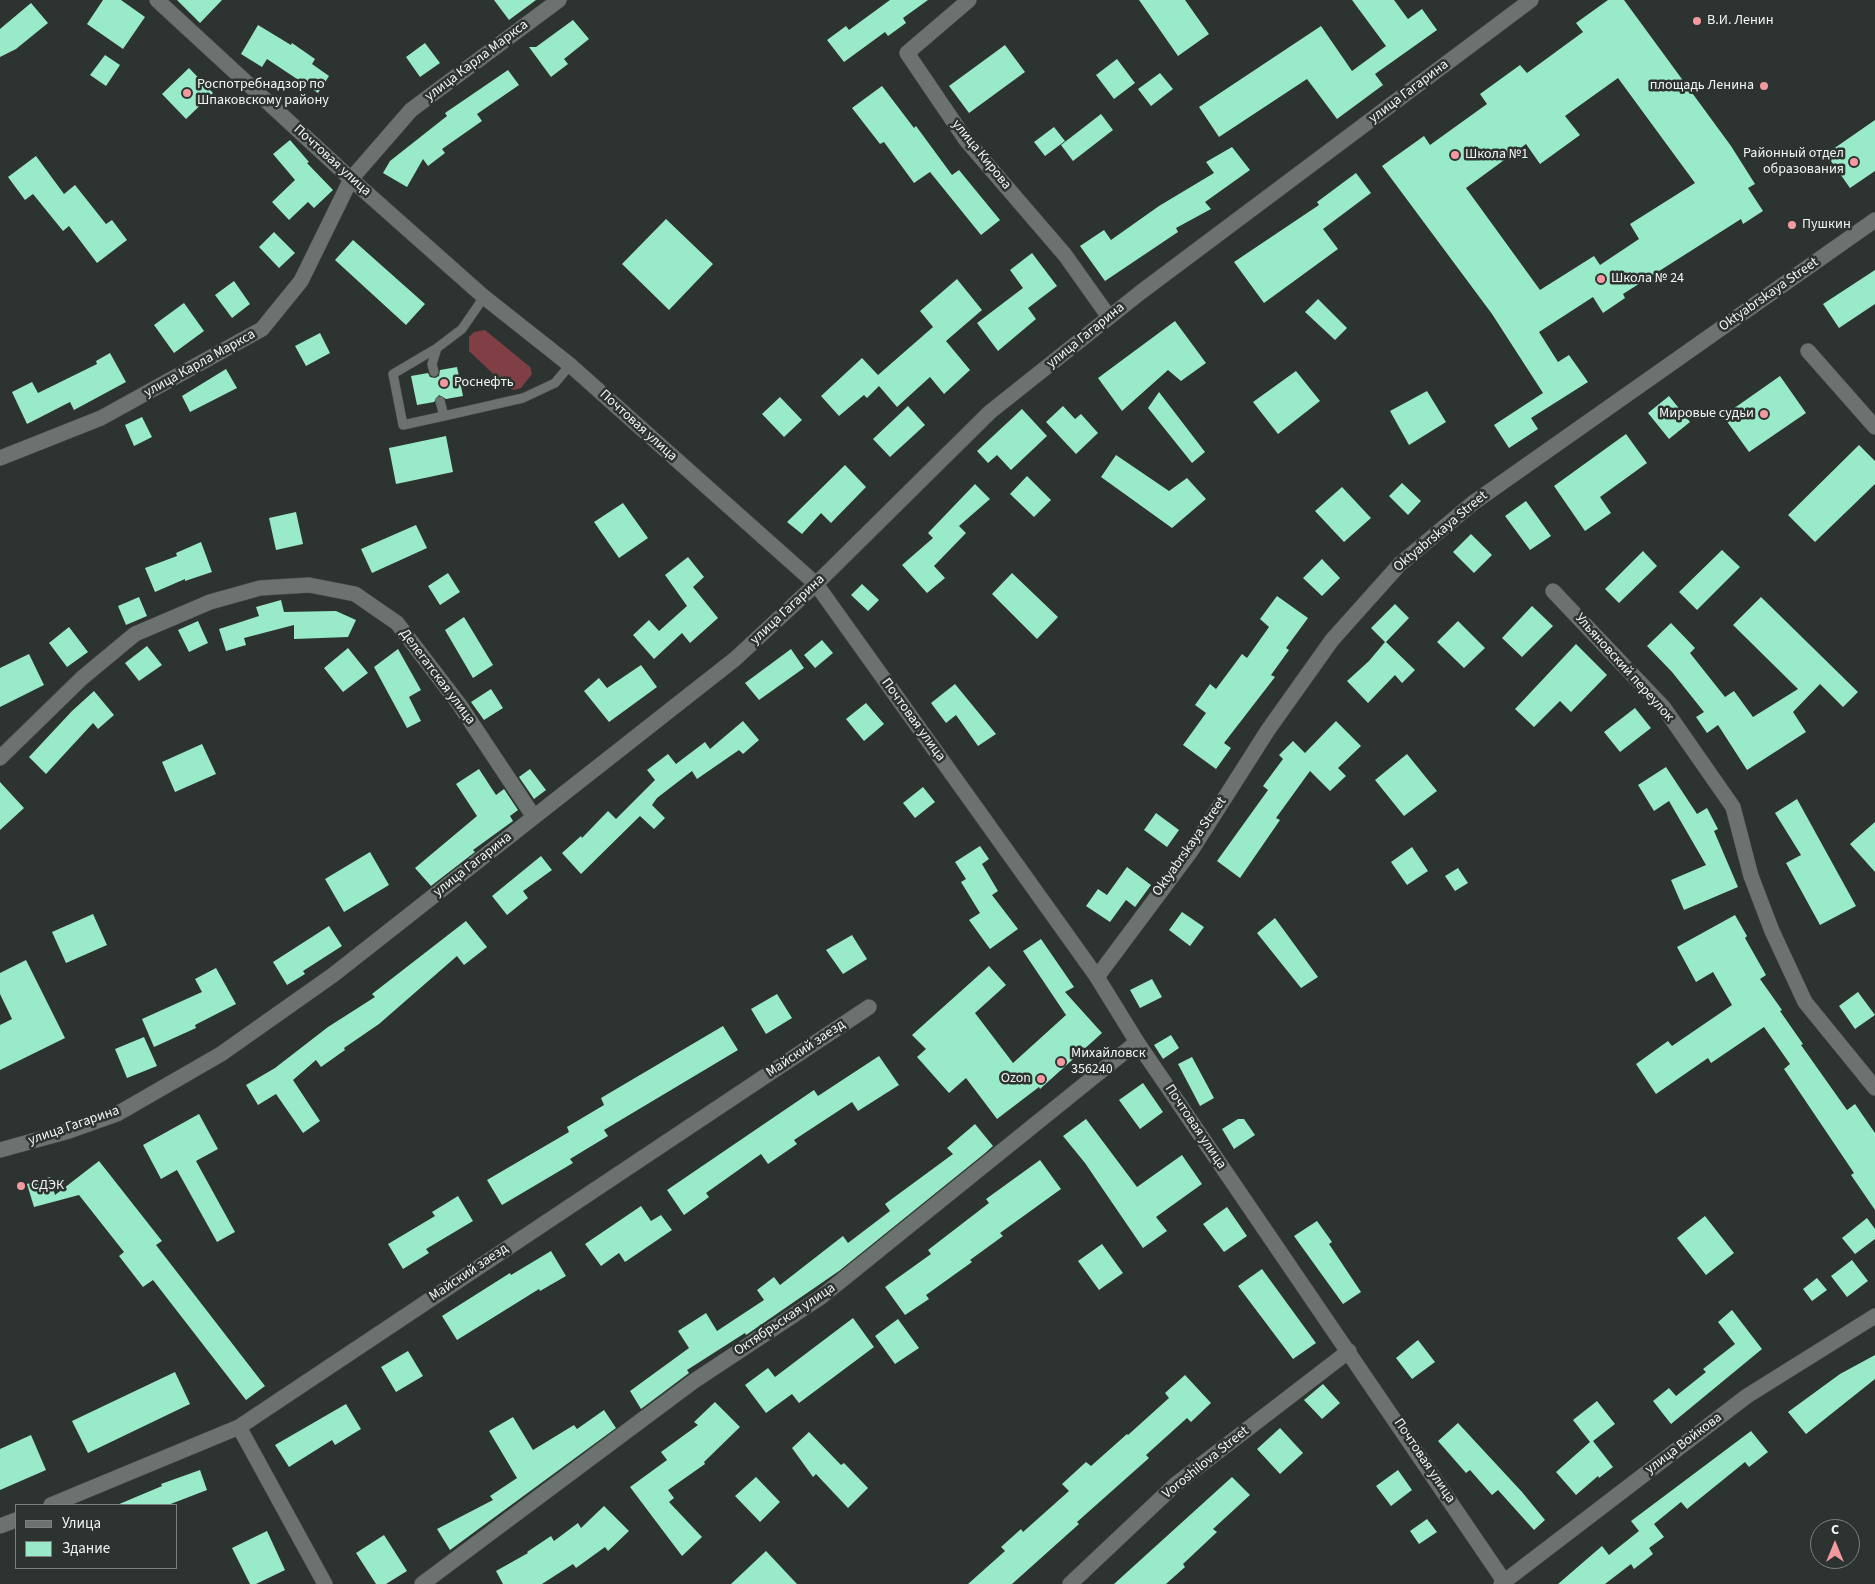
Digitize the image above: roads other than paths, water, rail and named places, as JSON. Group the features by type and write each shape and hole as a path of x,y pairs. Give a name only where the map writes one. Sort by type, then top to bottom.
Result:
{"street":[{"name":"Почтовая улица","path":"157,0 351,179 484,297 570,365 816,584 1096,977 1137,1042 1349,1351 1504,1583"},
{"name":"улица Карла Маркса","path":"0,458 101,418 262,330 300,281 351,179 411,110 559,0"},
{"name":"улица Кирова","path":"969,0 906,54 966,140 1065,255 1109,317"},
{"name":"улица Гагарина","path":"0,1150 69,1131 117,1114 221,1054 333,975 735,659 816,584 990,412 1109,317 1531,0"},
{"name":"Oktyabrskaya Street","path":"1096,977 1191,851 1268,730 1332,640 1400,564 1473,503 1875,220"},
{"path":"1808,351 1875,427"},
{"name":"Делегатская улица","path":"0,758 82,678 135,634 210,602 260,588 310,585 355,594 397,624 459,704 534,817"},
{"name":"Ульяновский переулок","path":"1552,591 1664,708 1733,806 1750,876 1772,931 1805,1002 1875,1088"},
{"name":"Майский заезд","path":"53,1504 239,1427 869,1007"},
{"name":"Октябрьская улица","path":"422,1584 694,1381 821,1297 1137,1042"},
{"name":"улица Войкова","path":"1504,1583 1747,1396 1875,1316"},
{"name":"Voroshilova Street","path":"1070,1584 1176,1484 1349,1351"},
{"path":"239,1427 325,1584"},
{"path":"0,1526 15,1520"}],"lane":[{"path":"484,297 462,329 437,348 393,374 403,425 524,398 555,383 570,365"},
{"path":"434,372 432,364 437,348"},
{"path":"440,401 444,416"}],"place":[{"name":"В.И. Ленин","path":"1697,21"},
{"name":"площадь Ленина","path":"1764,86"},
{"name":"Роспотребнадзор по Шпаковскому району","path":"187,93"},
{"name":"Школа №1","path":"1455,155"},
{"name":"Районный отдел образования","path":"1854,162"},
{"name":"Пушкин","path":"1792,225"},
{"name":"Школа № 24","path":"1601,279"},
{"name":"Роснефть","path":"444,383"},
{"name":"Мировые судьи","path":"1764,414"},
{"name":"Михайловск 356240","path":"1061,1062"},
{"name":"Ozon","path":"1041,1079"},
{"name":"СДЭК","path":"21,1186"}]}
